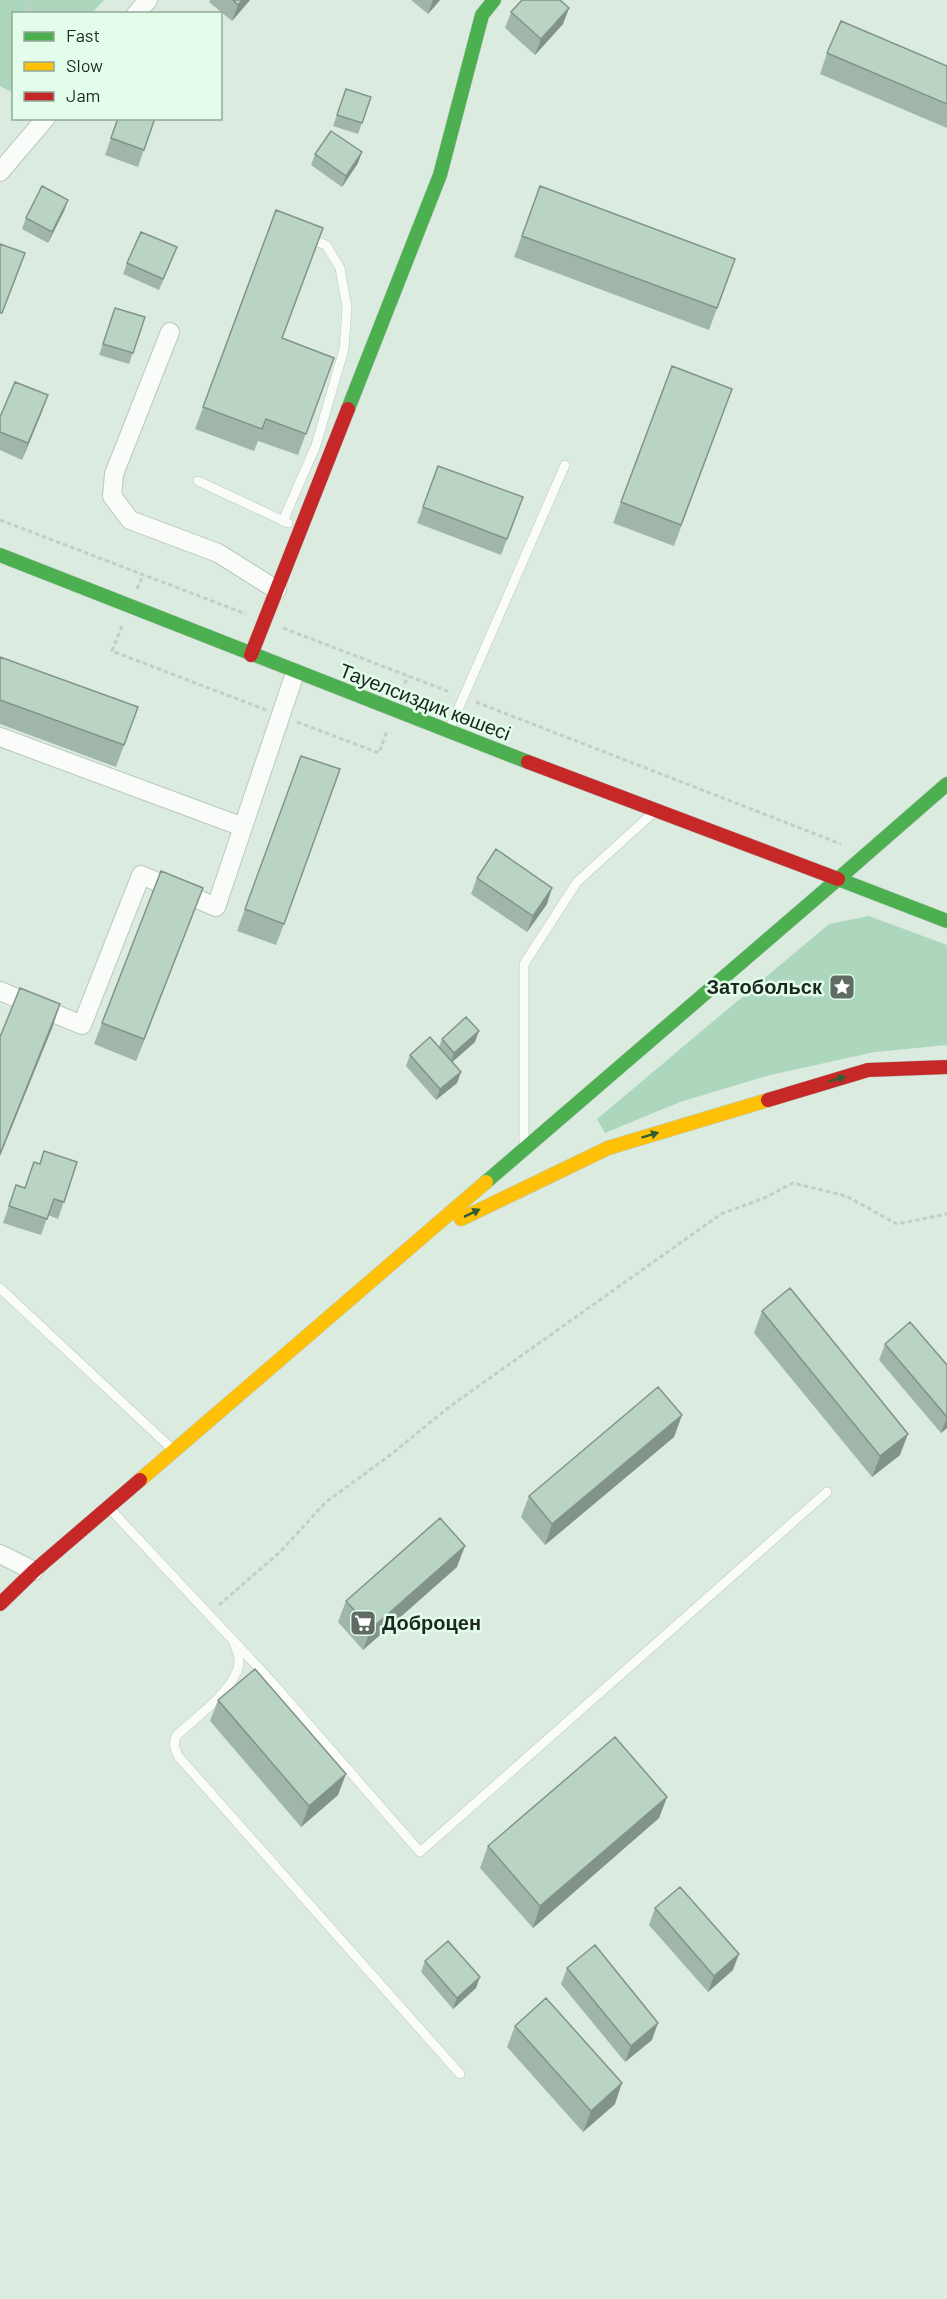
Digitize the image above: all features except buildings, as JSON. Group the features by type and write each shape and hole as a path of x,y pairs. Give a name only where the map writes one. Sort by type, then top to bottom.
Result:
{"main road":[{"path":"251,655 440,175 482,15 494,0"},
{"name":"Тауелсиздик көшесі","path":"0,555 295,673 654,812 947,921"},
{"path":"0,1604 34,1571 947,784"},
{"path":"419,1239 608,1148 868,1070 947,1067"}],"street":[{"path":"138,12 148,0"},
{"path":"0,172 44,120"},
{"path":"170,332 114,474 112,496 130,520 218,553 277,590"},
{"path":"0,991 82,1025 141,875 216,907 295,673"},
{"path":"0,737 243,827"},
{"path":"0,1554 34,1571"}],"lane":[{"path":"283,521 316,445 344,349 347,308 340,268 334,255 326,245 293,232"},
{"path":"448,732 565,465"},
{"path":"198,481 301,529"},
{"path":"524,1150 524,964 577,882 654,812"},
{"path":"0,1288 174,1450"},
{"path":"108,1507 233,1640 420,1852 827,1492"},
{"path":"233,1640 239,1660 237,1672 228,1687 176,1736 174,1745 178,1756 460,2074"}],"path":[{"path":"0,520 841,844"},
{"path":"142,574 112,651 281,716 379,753 408,676"},
{"path":"207,1613 223,1602 280,1552 326,1502 389,1456 449,1407 721,1214 764,1198 793,1183 846,1196 897,1224 947,1214"}],"green space":[{"path":"0,0 104,0 93,12 12,12 12,92 0,86"},
{"path":"869,916 947,945 947,1045 875,1052 770,1075 680,1102 605,1133 597,1119 829,924"}],"traffic: fast":[{"path":"348,409 440,175 482,15 494,0"},
{"path":"0,555 528,762"},
{"path":"838,879 947,784"},
{"path":"486,1182 838,879 947,921"}],"traffic: slow":[{"path":"461,1219 608,1148 768,1100"},
{"path":"140,1480 486,1182"}],"traffic: jam":[{"path":"251,655 348,409"},
{"path":"528,762 838,879"},
{"path":"768,1100 868,1070 947,1067"},
{"path":"0,1604 34,1571 140,1480"}],"place":[{"name":"Затобольск","path":"842,987"},
{"name":"Доброцен","path":"363,1623"}]}
